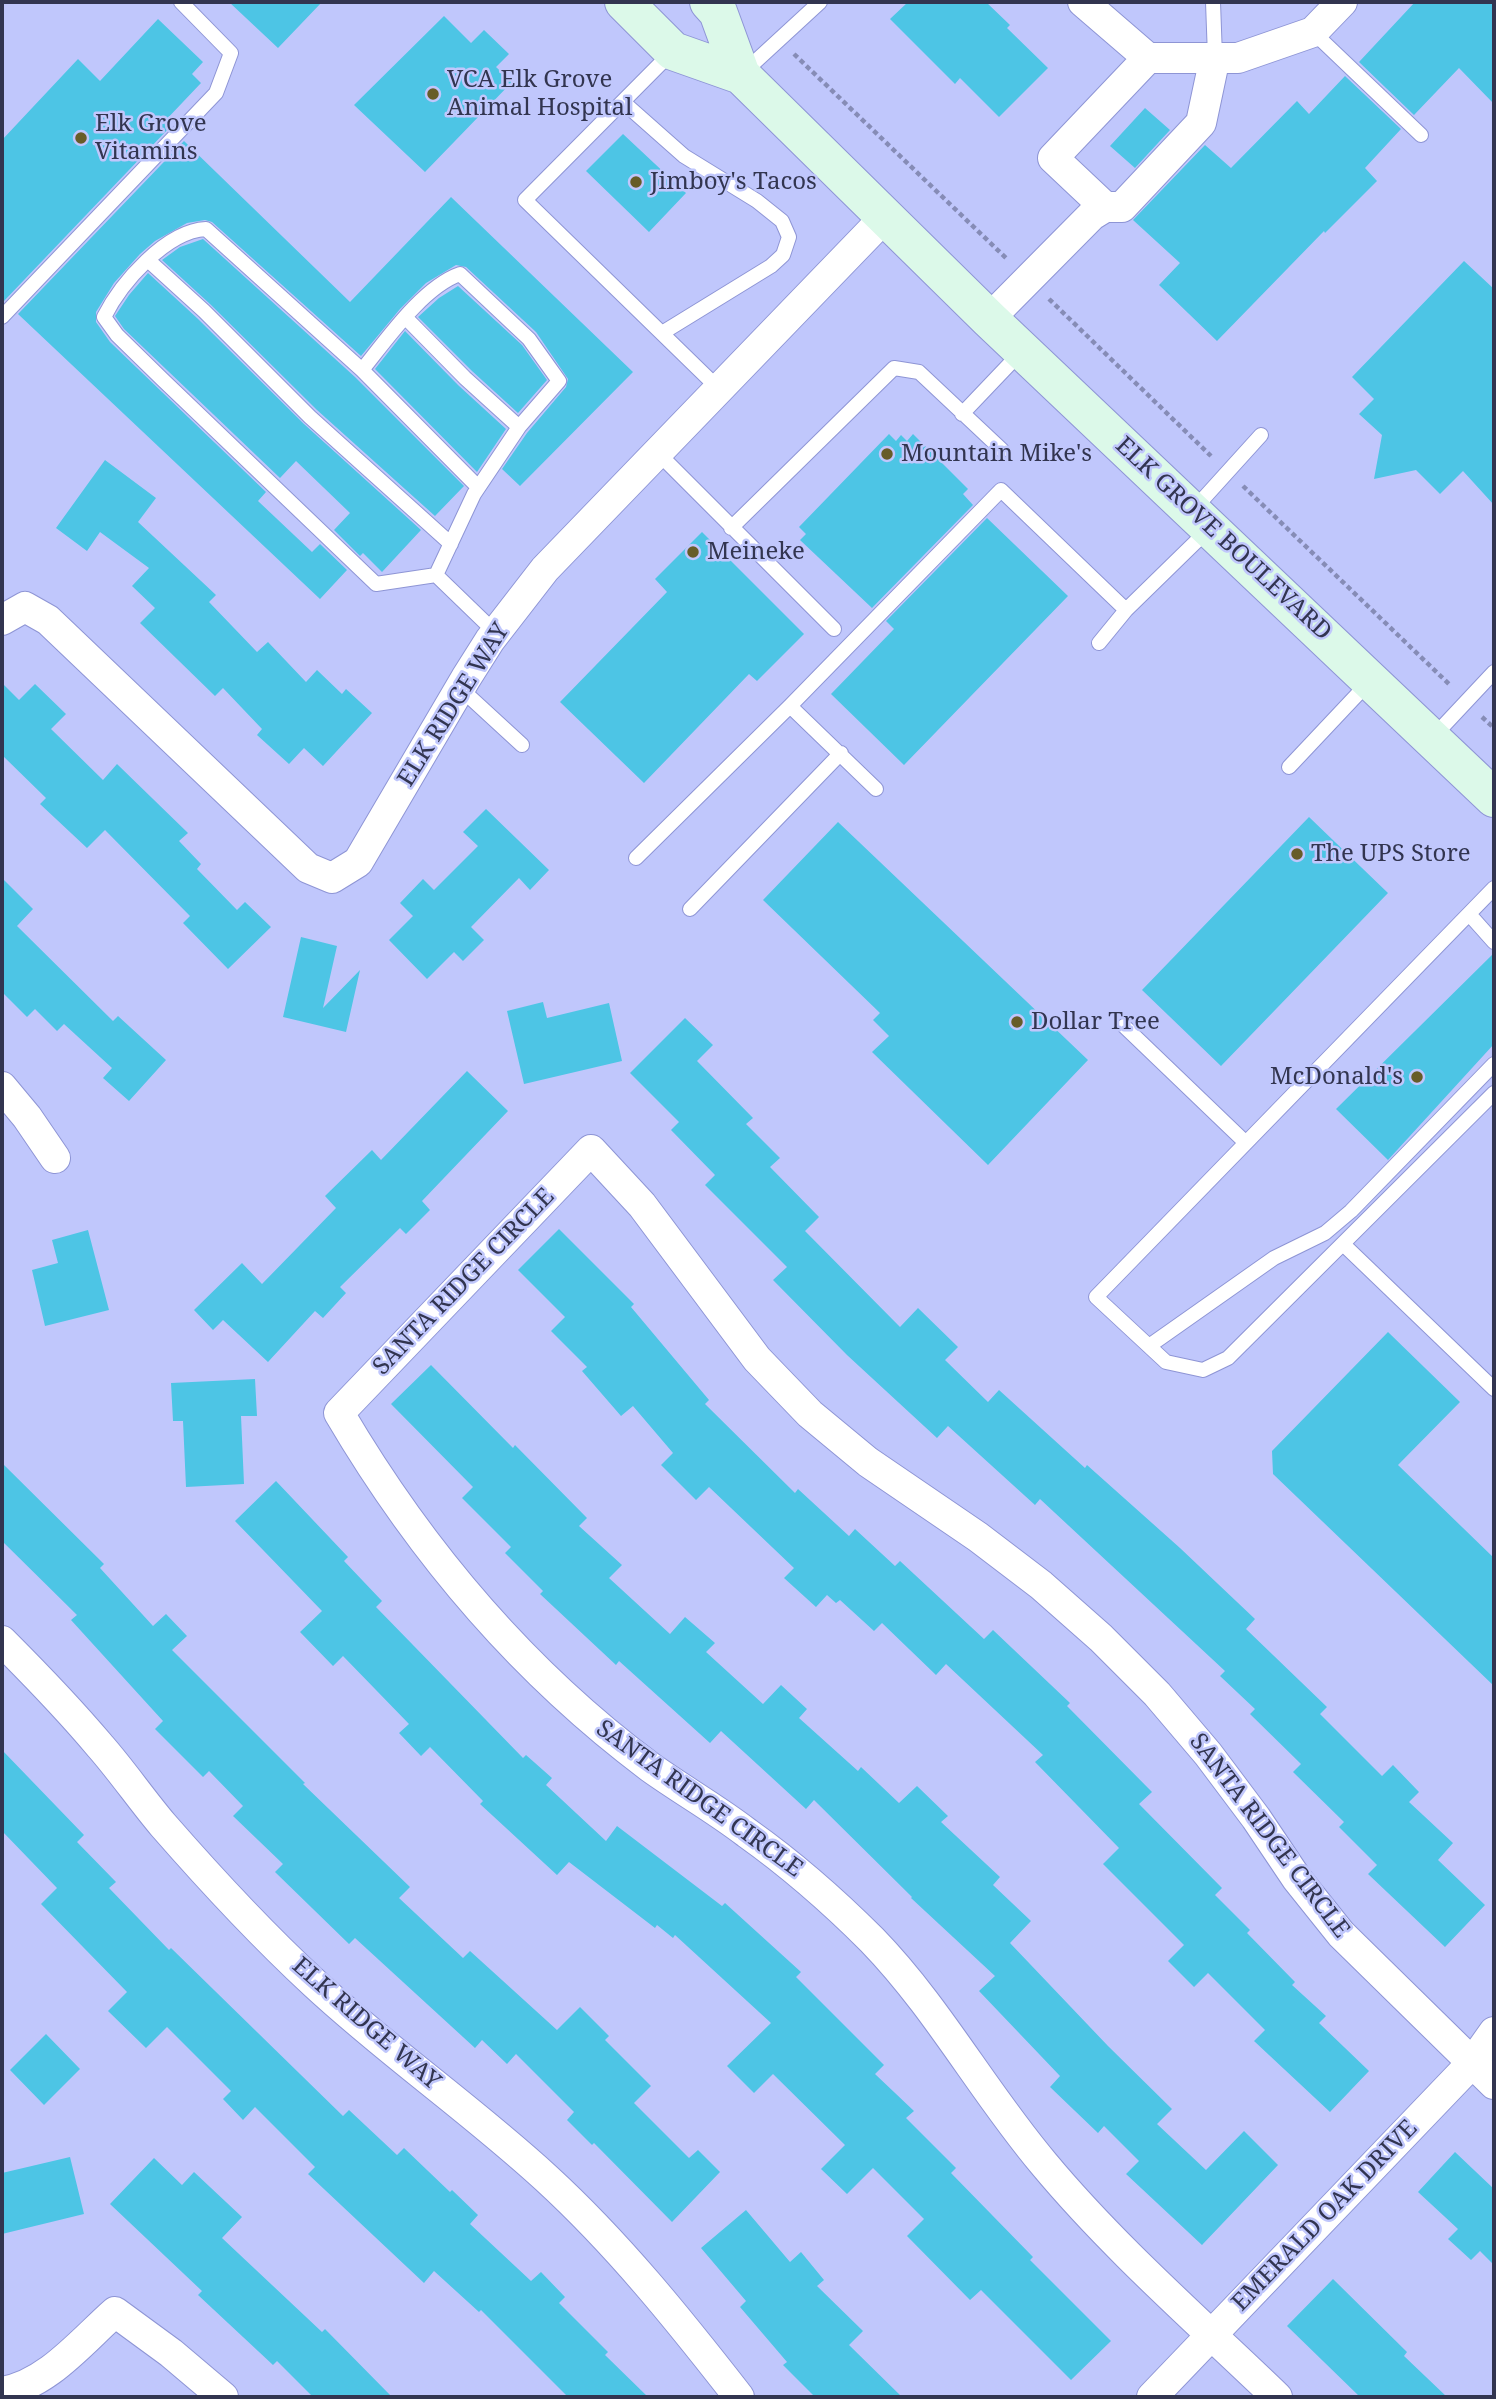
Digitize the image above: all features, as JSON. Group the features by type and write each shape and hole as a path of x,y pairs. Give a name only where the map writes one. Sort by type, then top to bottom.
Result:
{"main road":[{"name":"ELK GROVE BOULEVARD","path":"624,2 673,51 741,75 989,319 1494,797"},
{"name":"ELK GROVE BOULEVARD","path":"709,2 718,12 741,75"}],"street":[{"path":"1083,2 1148,58 1238,58 1313,32 1342,2"},
{"path":"989,319 1092,215 1105,207 1122,207 1201,123 1214,57"},
{"path":"1105,207 1053,158 1148,58"},
{"name":"ELK RIDGE WAY","path":"2,620 25,607 48,620 308,867 332,878 358,862 460,688 496,633 545,569 885,217"},
{"path":"2,1087 55,1158"},
{"name":"SANTA RIDGE CIRCLE","path":"1212,2335 1096,2222 1043,2164 995,2102 929,2007 874,1942 813,1883 745,1831 651,1767 589,1717 531,1664 476,1606 402,1513 339,1413 591,1150 642,1205 757,1359 810,1414 867,1462 978,1537 1041,1585 1101,1638 1157,1694 1209,1754 1297,1879 1340,1934 1472,2063"},
{"name":"ELK RIDGE WAY","path":"2,1641 48,1686 235,1906 315,1983 399,2055 470,2110 547,2179 620,2253 739,2397"},
{"name":"EMERALD OAK DRIVE","path":"1152,2397 1472,2063 1494,2032"},
{"path":"1472,2063 1494,2084"},
{"path":"2,2392 21,2389 51,2370 115,2312 171,2353 223,2397"},
{"path":"1212,2335 1277,2397"}],"lane":[{"path":"2,317 216,93 231,53 181,2"},
{"path":"741,75 820,2"},
{"path":"1213,2 1214,57"},
{"path":"1313,32 1421,135"},
{"path":"673,51 525,200 719,389"},
{"path":"623,102 684,156 757,201 782,221 789,237 783,255 771,266 662,333"},
{"path":"436,575 376,584 117,335 104,317 113,299 131,277 167,244 192,230 206,229 362,370 478,487"},
{"path":"149,261 204,311 310,417 451,544"},
{"path":"362,370 405,317 450,277 460,274 530,339 559,381 519,427 478,487 436,575"},
{"path":"405,317 465,378 519,427"},
{"path":"962,414 1023,350"},
{"path":"731,528 894,368 919,372 1002,450"},
{"path":"1099,643 1201,519 1228,472 1261,435"},
{"path":"657,452 834,629"},
{"path":"636,858 790,706 1001,490 1126,610"},
{"path":"436,575 496,633"},
{"path":"1432,738 1494,672"},
{"path":"1289,767 1371,680"},
{"path":"460,688 522,745"},
{"path":"790,706 876,789"},
{"path":"690,909 841,753"},
{"path":"1494,888 1096,1297 1166,1362 1203,1370 1228,1358 1494,1093"},
{"path":"1469,914 1494,942"},
{"path":"1124,1026 1246,1143"},
{"path":"1149,1346 1274,1258 1325,1233 1360,1201 1494,1064"},
{"path":"1343,1244 1494,1389"}],"path":[{"path":"779,40 1494,728"}],"building":[{"path":"229,2 322,2 278,48"},
{"path":"908,2 986,2 1010,25 1007,28 1048,68 999,117 960,78 955,84 890,19"},
{"path":"1415,2 1494,2 1494,104 1459,68 1414,115 1359,62"},
{"name":"VCA Elk Grove Animal Hospital","path":"444,16 471,43 484,30 509,54 496,67 512,82 425,172 354,105"},
{"path":"158,19 203,62 192,74 201,83 164,122 170,127 4,301 2,140 78,59 100,81"},
{"path":"1345,76 1401,129 1365,168 1377,181 1325,233 1324,231 1217,341 1159,285 1180,263 1133,220 1205,145 1231,168 1297,101 1309,114"},
{"path":"1145,108 1170,130 1135,168 1110,146"},
{"name":"Jimboy's Tacos","path":"623,134 686,193 649,232 586,171"},
{"path":"184,141 350,302 451,197 633,372 520,486 502,469 527,433 566,387 568,379 536,332 466,267 456,265 426,283 400,309 361,356 212,222 205,220 187,223 155,241 114,283 96,312 96,322 110,342 266,492 258,501 312,552 320,544 347,570 320,599 18,314"},
{"path":"203,239 355,377 464,486 435,516 317,410 162,260 180,247"},
{"path":"1464,261 1494,289 1494,505 1463,471 1440,494 1416,470 1374,479 1382,435 1359,414 1374,399 1352,377"},
{"path":"148,273 304,424 421,530 382,572 363,553 360,556 334,530 350,513 296,461 280,478 124,329 115,316"},
{"path":"458,286 522,345 547,380 518,413 418,317 439,298"},
{"path":"405,331 506,429 477,472 375,369"},
{"path":"889,434 896,441 901,435 907,441 913,434 968,489 963,494 973,505 872,608 800,540 806,534 799,527"},
{"path":"105,460 156,498 138,522 216,595 209,602 257,652 268,642 306,682 317,670 342,694 346,689 372,713 323,766 304,748 289,764 257,735 262,729 223,688 215,696 140,623 155,608 132,586 149,568 100,532 87,551 56,528"},
{"path":"987,518 1068,596 904,765 831,694 894,629 886,621"},
{"path":"702,532 804,634 757,681 749,674 644,783 560,702 667,592 655,579"},
{"path":"2,683 19,700 35,684 66,714 51,729 103,780 117,764 188,833 179,841 201,864 197,869 237,910 245,902 271,927 228,969 183,923 190,916 105,830 87,848 40,804 46,798 2,755"},
{"path":"486,809 549,870 530,890 519,878 471,927 484,940 463,961 454,952 427,979 389,940 413,916 400,903 423,879 434,890 478,846 463,832"},
{"path":"1309,817 1388,893 1221,1066 1142,990"},
{"path":"838,822 1088,1060 988,1165 872,1052 889,1036 873,1020 880,1013 763,900"},
{"path":"2,878 33,909 17,926 113,1021 118,1016 166,1060 129,1101 103,1078 112,1068 64,1024 57,1031 35,1009 27,1017 2,992"},
{"path":"301,937 337,946 323,1008 360,970 346,1032 283,1017"},
{"name":"McDonald's","path":"1494,953 1494,1044 1388,1160 1336,1109"},
{"path":"543,1002 547,1018 609,1003 622,1061 524,1084 507,1011"},
{"path":"685,1018 713,1045 697,1061 753,1118 746,1124 780,1158 770,1167 819,1217 805,1231 900,1327 918,1308 958,1347 945,1360 988,1402 999,1390 1085,1468 1087,1465 1180,1548 1255,1619 1246,1629 1327,1707 1320,1714 1382,1776 1393,1765 1419,1792 1409,1802 1453,1843 1438,1860 1485,1905 1445,1947 1368,1874 1377,1865 1339,1827 1344,1822 1293,1772 1301,1764 1250,1714 1255,1709 1220,1676 1225,1671 1040,1499 1035,1505 948,1426 937,1438 847,1355 773,1280 787,1267 705,1185 715,1175 671,1130 679,1122 630,1073"},
{"path":"467,1071 508,1111 422,1201 430,1210 406,1234 400,1228 340,1287 346,1293 323,1318 315,1311 268,1362 223,1320 213,1330 194,1310 242,1263 262,1284 336,1208 325,1196 372,1150 381,1160"},
{"path":"559,1229 634,1304 631,1307 709,1400 705,1404 795,1493 798,1489 849,1536 855,1529 895,1566 900,1561 984,1639 993,1630 1070,1703 1067,1706 1152,1792 1139,1804 1222,1888 1215,1895 1250,1930 1247,1933 1295,1982 1292,1985 1326,2016 1319,2023 1369,2071 1330,2112 1254,2041 1265,2030 1208,1973 1194,1987 1168,1961 1184,1945 1103,1864 1119,1848 1035,1762 1043,1755 946,1664 936,1675 882,1623 874,1631 840,1600 836,1603 827,1595 816,1607 784,1578 794,1568 709,1487 696,1500 661,1465 673,1453 633,1406 621,1416 582,1371 587,1367 551,1331 565,1317 518,1270"},
{"path":"88,1230 109,1310 45,1326 32,1270 58,1263 52,1240"},
{"path":"1388,1332 1460,1402 1398,1465 1494,1558 1494,1686 1273,1474 1272,1451"},
{"path":"431,1365 587,1518 579,1526 622,1565 609,1578 670,1634 685,1617 715,1643 706,1652 763,1704 781,1685 807,1709 799,1718 858,1771 861,1767 899,1803 917,1786 948,1816 941,1822 1000,1877 993,1885 1031,1921 1010,1943 1172,2109 1157,2124 1206,2170 1244,2131 1278,2165 1202,2245 1126,2174 1139,2161 1104,2126 1098,2133 1050,2087 1060,2076 979,1991 995,1976 911,1898 814,1800 806,1809 721,1731 710,1743 619,1661 616,1665 540,1594 543,1591 505,1553 511,1547 462,1498 473,1487 391,1404"},
{"path":"255,1379 257,1416 241,1416 244,1484 186,1487 183,1421 173,1421 171,1383"},
{"path":"2,1463 104,1564 100,1568 153,1626 166,1614 187,1636 172,1650 305,1783 303,1784 410,1887 399,1898 463,1958 470,1951 557,2030 580,2007 609,2036 605,2040 651,2086 634,2103 689,2158 698,2150 720,2172 672,2222 594,2143 592,2145 567,2120 574,2112 516,2054 507,2064 482,2040 475,2048 355,1938 349,1944 275,1872 283,1864 233,1816 243,1806 209,1771 203,1777 155,1729 163,1721 71,1620 77,1615 2,1541"},
{"path":"276,1481 348,1557 344,1561 382,1601 376,1607 523,1758 526,1755 552,1778 546,1785 606,1841 617,1826 722,1906 725,1903 801,1972 796,1977 884,2065 875,2074 914,2111 906,2118 956,2168 951,2173 1033,2257 1030,2260 1111,2341 1071,2380 981,2290 970,2300 907,2236 924,2219 873,2168 847,2194 821,2169 845,2145 773,2074 754,2093 727,2066 771,2023 675,1935 673,1938 657,1925 655,1928 569,1862 557,1875 480,1804 483,1801 430,1747 421,1756 399,1733 409,1724 343,1656 333,1666 300,1632 322,1611 235,1521"},
{"path":"2,1750 84,1835 77,1842 116,1882 109,1888 169,1950 171,1948 343,2116 349,2110 397,2155 404,2148 450,2192 452,2190 478,2215 470,2224 531,2281 541,2272 565,2297 559,2303 608,2352 605,2355 648,2397 568,2397 481,2310 479,2312 434,2271 424,2283 308,2174 315,2167 255,2107 243,2120 223,2099 231,2091 167,2027 146,2048 108,2011 127,1992 41,1904 57,1888 2,1831"},
{"path":"46,2034 80,2069 44,2105 10,2070"},
{"path":"1455,2152 1494,2189 1494,2265 1480,2251 1471,2260 1448,2239 1458,2229 1418,2192"},
{"path":"70,2157 84,2214 2,2234 2,2173"},
{"path":"154,2158 182,2185 194,2172 242,2217 222,2238 322,2332 325,2329 392,2397 313,2397 277,2361 273,2365 198,2295 202,2291 110,2204"},
{"path":"746,2210 790,2262 801,2252 824,2280 817,2286 863,2331 849,2345 902,2397 815,2397 783,2365 787,2362 740,2307 746,2301 701,2248"},
{"path":"1333,2279 1407,2352 1404,2356 1447,2397 1360,2397 1287,2326"}],"place":[{"name":"VCA Elk Grove Animal Hospital","path":"433,94"},
{"name":"Elk Grove Vitamins","path":"81,138"},
{"name":"Jimboy's Tacos","path":"636,182"},
{"name":"Mountain Mike's","path":"887,454"},
{"name":"Meineke","path":"693,552"},
{"name":"The UPS Store","path":"1297,854"},
{"name":"Dollar Tree","path":"1017,1022"},
{"name":"McDonald's","path":"1417,1077"}]}
